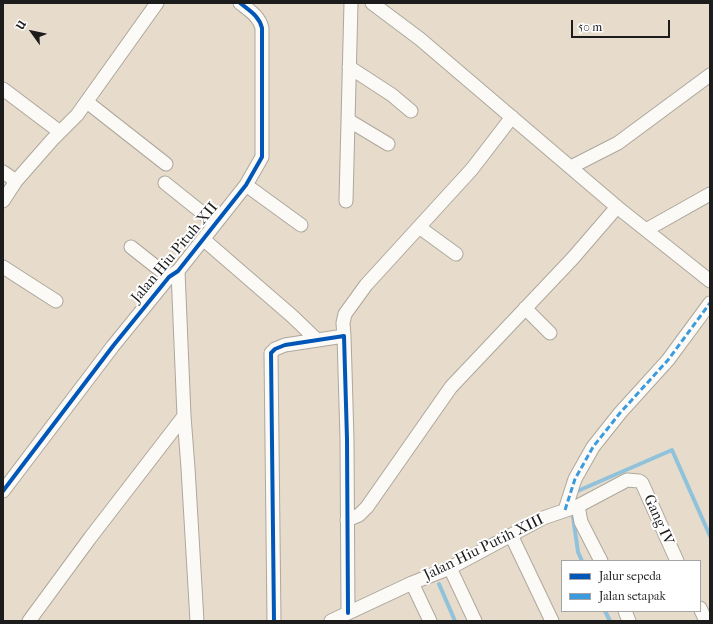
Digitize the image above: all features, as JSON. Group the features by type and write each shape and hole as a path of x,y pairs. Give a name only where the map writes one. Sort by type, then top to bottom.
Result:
{"street":[{"path":"3,201 16,181 77,115 156,3"},
{"name":"Jalan Hiu Pituh XII","path":"3,491 113,346 203,239 246,184 262,157 262,28 256,15 240,3"},
{"path":"346,201 351,3"},
{"path":"372,3 420,39 617,207 710,281"},
{"path":"349,67 392,94 411,112"},
{"path":"571,167 618,143 710,75"},
{"path":"3,89 60,132"},
{"path":"87,102 166,164"},
{"path":"348,613 347,439 343,323 345,314 366,285 472,169 512,117"},
{"path":"348,120 388,144"},
{"path":"3,172 16,181"},
{"path":"165,183 215,223"},
{"path":"246,184 301,225"},
{"path":"646,230 710,194"},
{"path":"347,520 359,515 367,507 451,387 573,258 617,207"},
{"path":"419,227 456,254"},
{"path":"203,239 292,316 317,340"},
{"path":"131,247 174,274 197,621"},
{"path":"3,267 56,301"},
{"path":"600,560 581,522 571,508 575,479 594,447 620,413 668,360 710,303"},
{"path":"525,308 550,333"},
{"path":"274,621 271,353 274,349 280,347 344,336"},
{"path":"29,621 90,538 184,416"},
{"name":"Jalan Hiu Putih XIII","path":"331,621 412,583 450,568 543,518 571,508 628,480 639,480"},
{"name":"Gang IV","path":"639,480 642,483 677,560"},
{"path":"510,535 552,621"},
{"path":"450,568 475,621"},
{"path":"412,583 430,621"},
{"path":"701,610 706,621"}],"waterway":[{"path":"573,493 672,450 710,536"},
{"path":"572,510 578,552 582,560"},
{"path":"439,584 455,621"},
{"path":"606,612 610,621"}],"marked path":[{"path":"565,510 575,479 593,447 620,413 668,360 710,303"}],"cycle path":[{"path":"3,491 113,346 169,277 178,271 246,185 262,157 262,28 259,20 251,11 240,3"},
{"path":"274,621 271,353 275,349 285,345 344,336 347,439 348,613"}]}
